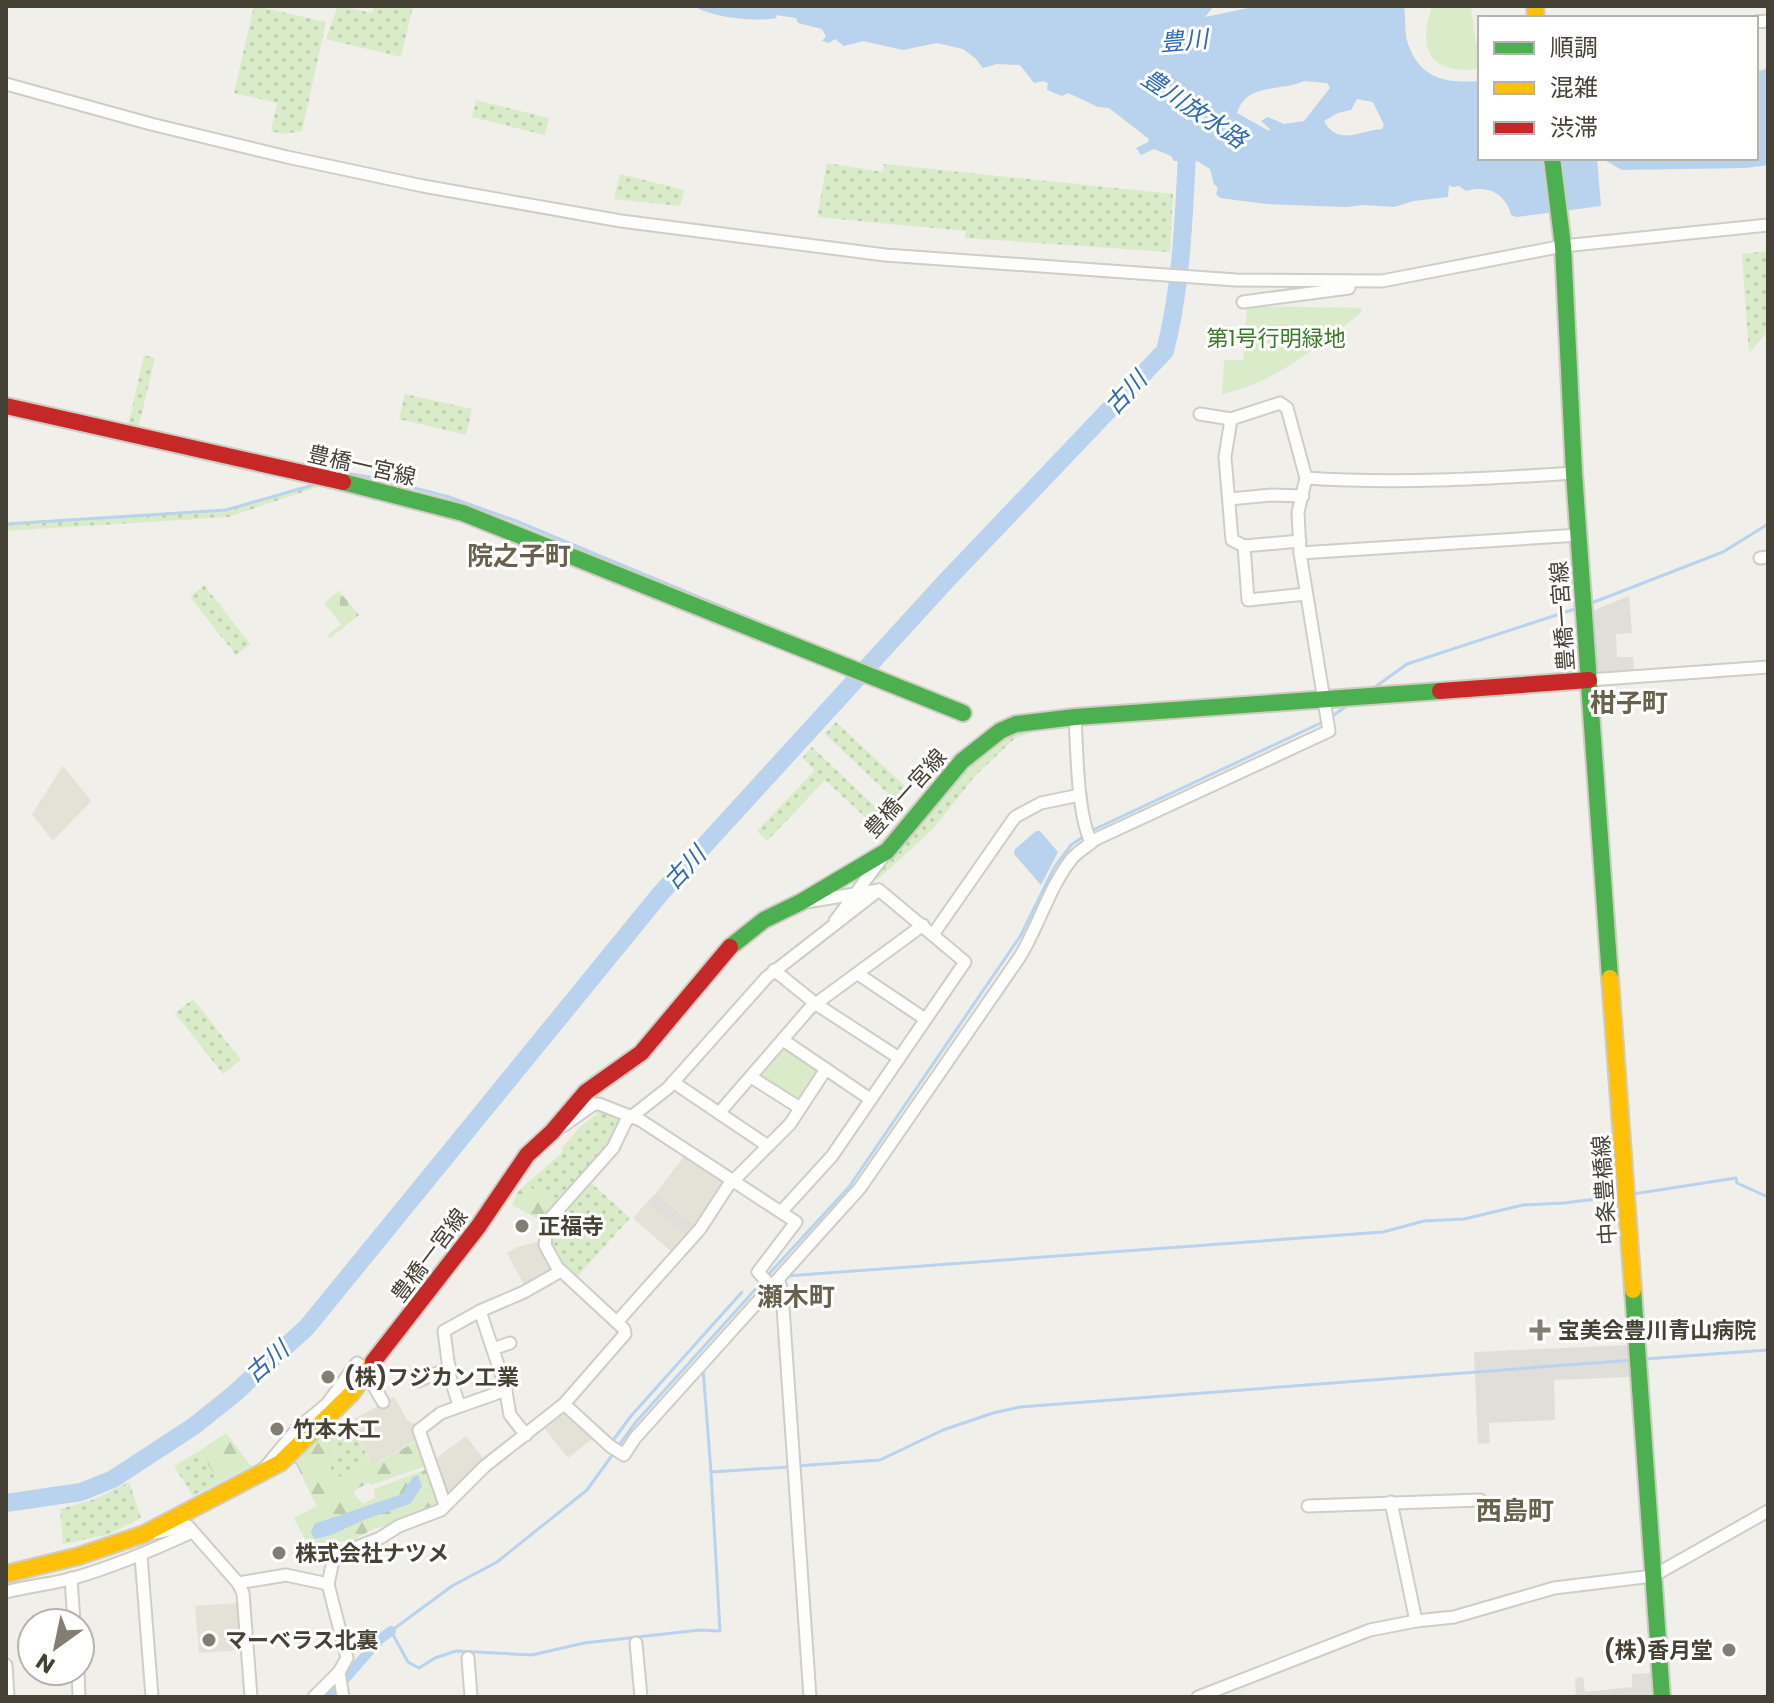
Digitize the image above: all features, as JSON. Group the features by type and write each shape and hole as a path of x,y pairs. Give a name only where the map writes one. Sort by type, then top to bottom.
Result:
{"main road":[{"name":"豊橋一宮線","path":"6,1574 112,1547 144,1534 282,1461 347,1398 478,1227 527,1155 552,1132 586,1092 641,1053 728,949 764,920 801,902 887,851 962,761 1000,731 1016,724 1075,717 1325,706 1362,696 1589,680 1574,473 1563,246 1552,160"},
{"name":"豊橋一宮線","path":"6,406 378,490 463,513 963,713"},
{"name":"中条豊橋線","path":"1589,680 1662,1697"}],"street":[{"path":"6,84 151,124 423,186 621,221 897,256 1236,280 1371,281 1411,277 1563,246 1768,225"},
{"path":"1243,302 1354,287 1371,281"},
{"path":"564,1404 624,1455 696,1361 867,1180 1019,958 1061,875 1088,837 1329,731 1300,547 1298,512 1306,478 1287,408 1280,403 1231,419 1200,414"},
{"path":"1231,419 1225,457 1232,540 1244,546 1300,547 1579,535"},
{"path":"1306,478 1363,482 1456,481 1574,473"},
{"path":"1229,499 1303,496"},
{"path":"1244,546 1248,600 1306,594"},
{"path":"1589,680 1768,667"},
{"path":"1075,717 1080,795 1088,837"},
{"path":"934,933 1015,817 1041,803 1080,795"},
{"path":"832,927 887,851"},
{"path":"781,1212 832,1156 965,962 879,890 801,902"},
{"path":"314,1697 340,1673 347,1652 328,1584 331,1560 339,1552 380,1538 445,1505 485,1466 564,1404 626,1331 561,1271 545,1245 548,1221 613,1148 626,1121 673,1082 774,970 879,890"},
{"path":"719,1113 816,1004 923,925"},
{"path":"774,970 816,1004 899,1058"},
{"path":"858,974 925,1019"},
{"path":"783,1040 870,1099"},
{"path":"617,1322 700,1229 733,1181 790,1124 826,1069"},
{"path":"751,1077 800,1108"},
{"path":"673,1082 768,1146"},
{"path":"552,1132 594,1104 599,1104 631,1116 800,1224 759,1271 774,1280"},
{"path":"459,1405 451,1386 444,1331 561,1271"},
{"path":"774,1280 794,1468 810,1697"},
{"path":"480,1311 506,1390 510,1415 526,1435"},
{"path":"493,1349 510,1343"},
{"path":"418,1381 450,1368"},
{"path":"365,1373 383,1402"},
{"path":"445,1505 419,1430 441,1413 506,1390"},
{"path":"1308,1506 1480,1500"},
{"path":"1391,1502 1416,1621"},
{"path":"1198,1697 1370,1630 1454,1617 1554,1588 1653,1576 1768,1511"},
{"path":"144,1534 188,1526 238,1583 243,1593 251,1697"},
{"path":"6,1592 71,1578 141,1556 192,1532"},
{"path":"141,1556 152,1697"},
{"path":"238,1583 286,1575 328,1584"},
{"path":"71,1578 73,1607"},
{"path":"636,1643 641,1697"},
{"path":"468,1658 471,1697"},
{"path":"6,1665 8,1697"},
{"path":"340,1673 343,1696"}],"shaded area":[{"path":"1629,596 1632,633 1616,634 1617,657 1633,657 1634,670 1600,672 1596,670 1592,611"},
{"path":"63,766 91,801 53,841 32,814"},
{"path":"685,1155 724,1181 696,1224 684,1219 679,1211 656,1193"},
{"path":"656,1193 684,1219 698,1225 688,1237 647,1202"},
{"path":"647,1202 688,1237 674,1254 633,1218"},
{"path":"541,1241 554,1270 526,1288 507,1253"},
{"path":"1629,1345 1630,1377 1554,1380 1555,1420 1489,1423 1490,1443 1478,1444 1474,1352"},
{"path":"394,1397 407,1420 420,1427 420,1438 373,1465 349,1422"},
{"path":"564,1414 592,1439 568,1458 545,1429"},
{"path":"466,1436 485,1461 448,1498 431,1462"},
{"path":"239,1603 242,1650 199,1653 195,1606"},
{"path":"1651,1673 1653,1697 1576,1697 1575,1678 1583,1677 1585,1692 1632,1687 1632,1674"}],"green space":[{"path":"254,6 326,22 302,131 283,134 271,131 277,103 234,93"},
{"path":"338,6 372,13 374,6 413,6 401,57 326,39"},
{"path":"1432,6 1485,6 1471,8 1478,43 1478,69 1449,68 1432,57 1427,47"},
{"path":"476,100 549,118 545,135 472,117"},
{"path":"827,163 883,172 884,164 1173,194 1170,252 965,238 966,231 817,217"},
{"path":"620,174 684,190 680,206 614,199"},
{"path":"1768,251 1768,331 1749,353 1742,254"},
{"name":"第1号行明緑地","path":"1247,306 1362,308 1361,313 1279,372 1222,394 1224,360 1243,360"},
{"path":"144,355 155,358 138,429 128,426"},
{"path":"405,394 472,409 466,435 399,419"},
{"path":"314,482 327,484 228,517 6,531 6,525 227,511"},
{"path":"204,585 250,644 236,655 190,597"},
{"path":"339,591 359,615 330,638 327,636 341,624 324,603"},
{"path":"836,722 910,791 899,804 825,734"},
{"path":"1070,725 1070,728 1033,731 1014,739 975,776 932,830 877,880 875,878 950,786 1006,732"},
{"path":"812,747 886,817 876,827 825,780 767,841 757,831 815,770 802,758"},
{"path":"193,999 241,1060 223,1074 175,1013"},
{"path":"780,1049 788,1049 817,1067 818,1075 801,1099 793,1101 761,1080 760,1071"},
{"path":"597,1108 620,1115 612,1143 556,1206 526,1184 563,1152 561,1149 580,1127 597,1114 594,1111"},
{"path":"589,1181 630,1218 575,1279 562,1268 548,1245 554,1218"},
{"path":"526,1184 556,1206 544,1222 512,1205"},
{"path":"346,1418 369,1459 334,1480 329,1477 337,1437 326,1434"},
{"path":"226,1433 251,1466 220,1482 199,1451"},
{"path":"326,1434 337,1437 329,1477 334,1480 370,1459 374,1465 420,1439 429,1465 371,1485 368,1483 355,1490 354,1494 363,1504 375,1498 374,1489 430,1468 440,1503 405,1523 375,1528 355,1539 309,1547 294,1518 317,1506 296,1464 290,1460"},
{"path":"199,1451 220,1482 193,1496 174,1466"},
{"path":"129,1482 141,1518 109,1534 63,1544 60,1509 95,1499"}],"water":[{"path":"694,6 1214,6 1205,17 1258,6 1404,6 1407,40 1420,65 1446,80 1478,81 1478,160 1597,160 1601,206 1517,217 1511,215 1505,201 1494,192 1481,189 1466,191 1449,185 1448,197 1394,207 1266,204 1220,198 1216,194 1218,188 1210,169 1197,161 1174,161 1171,156 1154,149 1141,155 1136,148 1149,139 1109,108 1098,107 1068,93 1062,96 1047,90 1048,83 1034,83 1020,65 997,64 983,68 963,49 937,43 903,50 863,41 844,46 835,39 829,43 822,41 826,36 822,29 798,23 796,18 775,15 777,18 769,19 723,16","holes":["1304,81 1327,83 1330,88 1304,121 1284,124 1268,117 1261,121 1269,131 1237,113 1248,96 1257,92","1357,99 1373,102 1384,125 1382,129 1343,135 1330,129 1324,121 1351,110"]},
{"path":"1768,68 1768,165 1622,170 1604,160 1758,160 1758,71"},
{"path":"1040,831 1058,852 1041,885 1014,854 1015,849"},
{"path":"418,1475 422,1486 410,1504 331,1535 315,1539 311,1533 314,1524 402,1494 413,1477"}],"waterway":[{"name":"古川","path":"6,1503 81,1492 113,1479 194,1426 307,1327 661,893 946,581 1165,351 1179,271 1188,136"},
{"path":"319,469 376,478 449,497 516,521 795,637"},
{"path":"6,524 226,510 313,485 314,480"},
{"path":"1589,604 1723,552 1768,524"},
{"path":"1371,690 1407,664 1578,608"},
{"path":"1331,717 1351,703"},
{"path":"767,1276 849,1187 1021,935 1054,868 1071,845 1093,830 1325,721"},
{"path":"1633,1194 1736,1178 1737,1183 1768,1197"},
{"path":"786,1276 1383,1232 1424,1221 1464,1219 1523,1205 1621,1196"},
{"path":"617,1448 636,1422 762,1282"},
{"path":"614,1439 742,1292"},
{"path":"1644,1359 1768,1350"},
{"path":"796,1466 880,1460 943,1430 1020,1407 1633,1360"},
{"path":"703,1368 711,1472"},
{"path":"613,1454 587,1490 497,1562 452,1586 391,1631 408,1662 419,1668 435,1658 456,1651 532,1655 584,1643 700,1630 720,1631 711,1472 789,1467"},
{"path":"329,1697 380,1639 391,1631"}],"traffic: fast":[{"path":"1552,160 1563,246 1574,473 1610,978"},
{"path":"343,482 463,513 963,713"},
{"path":"730,947 764,920 801,902 887,851 962,761 1000,731 1016,724 1075,717 1440,691"},
{"path":"1633,1290 1662,1697"}],"traffic: slow":[{"path":"1535,6 1536,16"},
{"path":"1610,978 1633,1290"},
{"path":"6,1574 79,1556 144,1534 280,1463 352,1393 373,1362"}],"traffic: jam":[{"path":"6,406 343,482"},
{"path":"1440,691 1589,680"},
{"path":"373,1362 478,1227 527,1155 552,1132 586,1092 641,1053 730,947"}],"place":[{"name":"正福寺","path":"522,1226"},
{"name":"宝美会豊川青山病院","path":"1540,1330"},
{"name":"(株)フジカン工業","path":"328,1377"},
{"name":"竹本木工","path":"277,1429"},
{"name":"株式会社ナツメ","path":"279,1553"},
{"name":"マーベラス北裏","path":"209,1640"},
{"name":"(株)香月堂","path":"1729,1650"}],"district":[{"name":"院之子町","path":"519,556"},
{"name":"柑子町","path":"1629,703"},
{"name":"瀬木町","path":"796,1297"},
{"name":"西島町","path":"1515,1511"}],"water label":[{"name":"豊川","path":"1184,41"},
{"name":"豊川放水路","path":"1194,109"}]}
